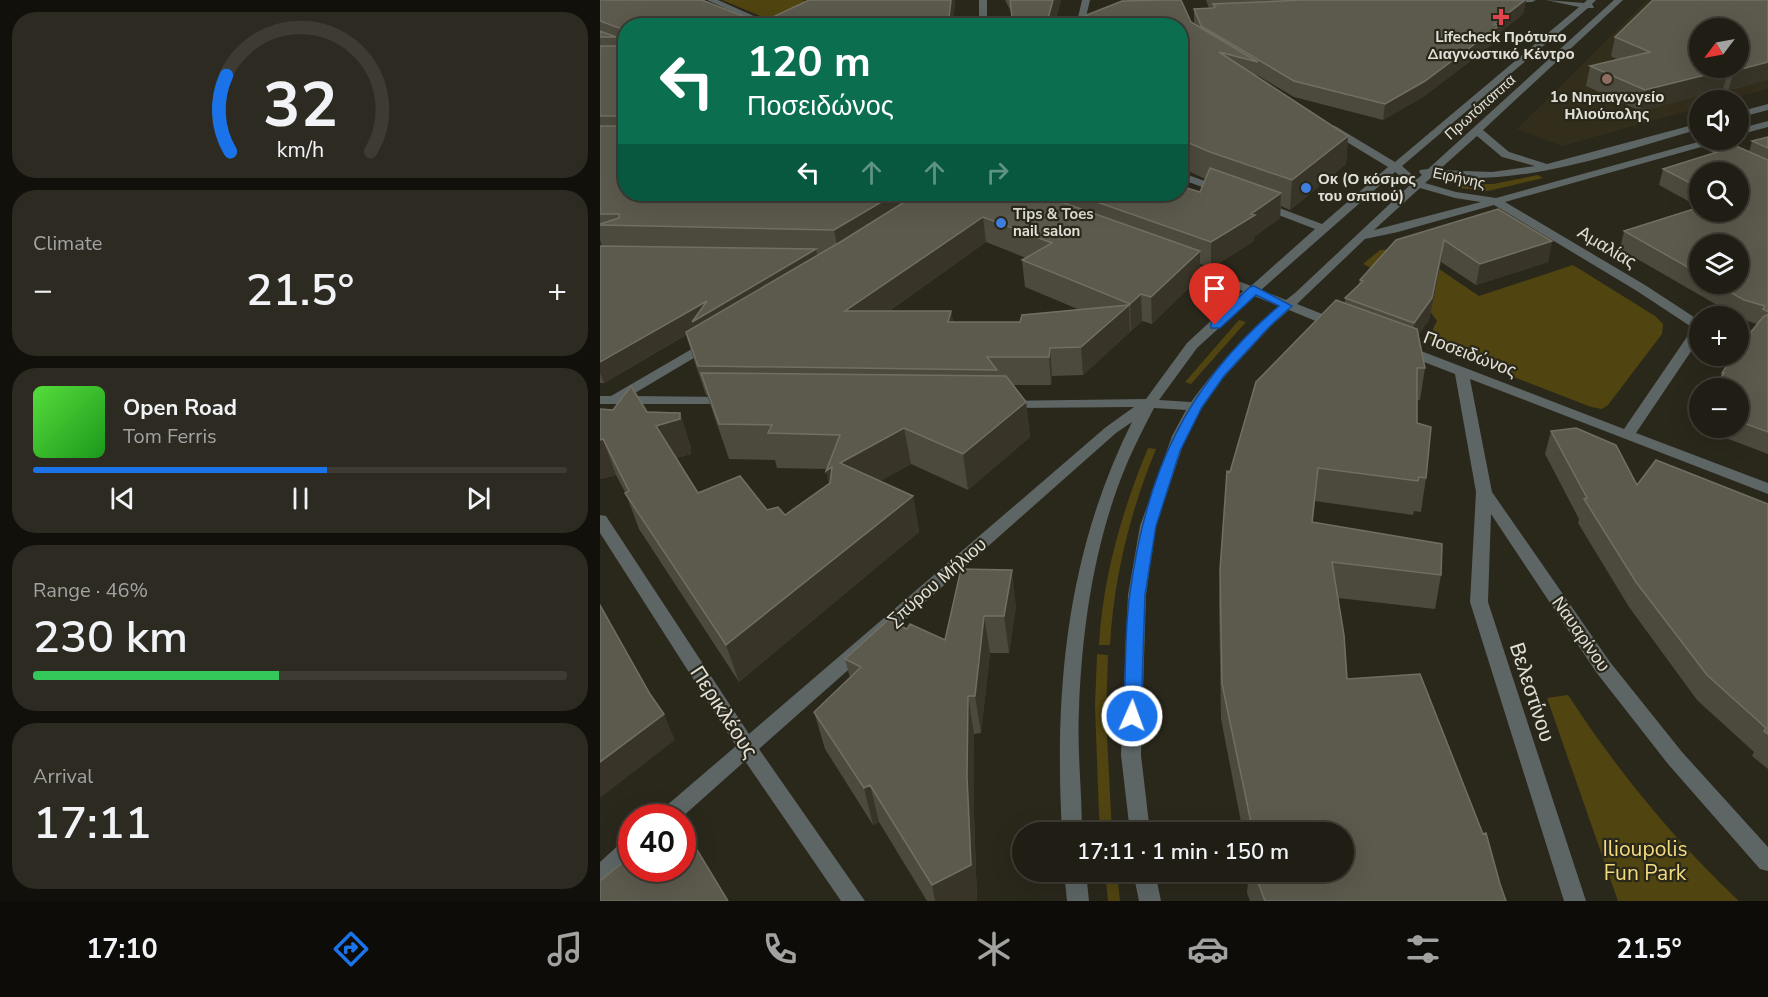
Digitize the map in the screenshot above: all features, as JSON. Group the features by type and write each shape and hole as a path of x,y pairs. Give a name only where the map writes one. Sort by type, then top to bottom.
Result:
{"street":[{"path":"711,0 753,18"},
{"path":"983,0 983,18"},
{"path":"1081,18 1086,0"},
{"path":"1497,2 1532,0"},
{"path":"1550,0 1589,3 1609,9"},
{"name":"Πρωτόπαππα","path":"1139,822 1131,755 1137,595 1148,526 1179,436 1195,407 1235,355 1417,184 1619,0"},
{"name":"Πρωτόπαππα","path":"1072,822 1069,715 1077,629 1088,565 1109,490 1129,438 1150,403 1182,357 1254,290 1323,228 1589,3"},
{"path":"1749,112 1768,107"},
{"path":"1749,129 1768,124"},
{"path":"1326,125 1396,167"},
{"name":"Ειρήνης","path":"1396,167 1429,173 1490,176 1520,173 1689,129"},
{"path":"1477,130 1490,145 1504,155 1530,162 1560,164"},
{"name":"Ειρήνης","path":"1396,167 1417,184 1455,195 1495,201 1689,146"},
{"path":"1716,150 1768,174"},
{"path":"1188,178 1323,228"},
{"path":"1361,236 1394,230 1495,201"},
{"name":"Αμαλίας","path":"1495,201 1641,288 1689,320"},
{"path":"1175,261 1254,290 1287,306 1351,330"},
{"path":"600,410 607,400 723,334"},
{"name":"Αμαλίας","path":"1627,435 1689,343"},
{"name":"Ποσειδώνος","path":"1392,345 1768,489"},
{"name":"Ναυαρίνου","path":"1461,371 1484,492 1603,667 1675,758 1768,862"},
{"path":"607,400 743,402"},
{"path":"988,404 1150,403 1195,407"},
{"name":"Σπύρου Μήλιου","path":"682,804 1111,430 1150,403"},
{"name":"Βελεστίνου","path":"1484,492 1479,603 1575,901"},
{"name":"Περικλέους","path":"600,520 747,747 854,901"},
{"path":"600,875 618,859"},
{"path":"1076,882 1078,901"},
{"path":"1146,882 1150,901"}],"shaded area":[{"path":"1647,0 1729,0 1768,14 1768,89 1749,94 1749,90 1689,90 1689,111 1562,146 1517,129"}],"green space":[{"path":"722,0 802,0 811,3 783,18 765,18"},
{"path":"1538,175 1543,178 1488,191 1459,188 1458,184 1493,184"},
{"path":"1408,248 1479,296 1573,265 1655,316 1663,324 1662,334 1608,405 1602,409 1591,407 1493,369 1428,339 1437,321 1430,311 1404,287 1363,264 1380,250"},
{"path":"1239,320 1246,322 1191,384 1185,382"},
{"path":"1148,448 1156,449 1138,497 1119,570 1110,645 1099,645 1101,619 1115,544"},
{"path":"1097,654 1108,655 1106,717 1111,822 1100,822 1095,706"},
{"name":"Ilioupolis Fun Park","path":"1568,695 1606,750 1647,803 1691,853 1739,901 1618,901 1547,698"},
{"path":"1106,882 1118,882 1120,901 1108,901"}],"building":[{"path":"600,0 702,0 747,18 618,18 618,28 600,21"},
{"path":"809,0 951,0 949,18 771,18"},
{"path":"1010,0 1053,0 1048,18 1012,18"},
{"path":"1181,0 1191,22 1258,62 1219,52 1348,136 1292,180 1188,142 1188,18 1079,18 1122,1"},
{"path":"1304,0 1525,0 1494,24 1500,25 1425,81 1385,104 1294,81 1201,26 1194,9 1213,8 1215,7 1213,4"},
{"path":"1653,0 1768,0 1768,62 1749,67 1749,18 1689,18 1689,78 1693,78 1645,90 1590,66 1650,52 1615,37"},
{"path":"600,31 616,37 600,37"},
{"path":"600,46 618,46 618,116 600,116"},
{"path":"600,126 618,126 618,201 883,201 834,230 600,225 619,218 619,214 600,214"},
{"path":"1768,137 1768,148 1752,141"},
{"path":"1723,150 1745,150 1768,160 1768,312 1763,309 1765,306 1744,300 1734,294 1749,294 1749,234 1689,234 1689,268 1624,231 1689,210 1689,222 1749,222 1749,162 1689,162 1689,182 1663,169"},
{"path":"1210,168 1281,193 1251,214 1255,215 1211,242 1094,201 1188,201 1188,188 1200,192"},
{"path":"906,201 1059,201 1200,251 1151,297 1141,294 1130,304 1022,260 1052,243 983,217 845,311 951,311 948,322 1020,322 1022,315 1129,305 1081,347 1050,348 1049,357 987,357 997,370 698,366 686,332"},
{"path":"1498,209 1552,241 1480,264 1444,240 1432,298 1414,323 1345,298 1363,281 1360,280 1396,240"},
{"path":"600,246 816,249 692,322 707,301 600,362"},
{"path":"1336,300 1417,329 1425,368 1417,368 1417,423 1431,427 1426,478 1419,477 1418,481 1318,468 1312,522 1442,544 1441,575 1332,562 1344,635 1347,679 1420,674 1483,834 1486,833 1506,901 1265,901 1258,882 1354,882 1354,822 1251,822 1222,684 1220,570 1227,471 1230,472 1256,382"},
{"path":"1768,314 1768,432 1749,425 1749,378 1720,378 1727,366 1749,366 1749,334"},
{"path":"701,373 1006,376 1026,402 963,454 904,428 840,463 913,496 726,645 625,493 629,491 603,439 600,440 600,409 613,410 631,386 647,412 680,413 680,419 656,426 698,493 740,476 767,510 778,507 785,515 830,483 832,467 826,471 840,435 768,433 772,425 719,424"},
{"path":"1576,428 1616,445 1637,485 1656,460 1768,504 1768,734 1764,731 1766,728 1707,675 1636,582 1584,499 1587,498 1551,431"},
{"path":"961,569 1012,570 1004,616 984,616 975,696 968,696 967,776 971,865 932,885 870,785 864,788 814,712 861,667 845,659 888,620 907,629 910,624 945,640"},
{"path":"600,605 650,694 664,714 600,762"},
{"path":"696,848 728,901 600,901 600,881 618,866 618,882 696,882"}],"place":[{"name":"Lifecheck Πρότυπο Διαγνωστικό Κέντρο","path":"1501,17"},
{"name":"1ο Νηπιαγωγείο Ηλιούπολης","path":"1607,79"},
{"name":"Οκ (Ο κόσμος του σπιτιού)","path":"1306,188"},
{"name":"Tips & Toes nail salon","path":"1001,223"}],"route":[{"path":"1132,716 1137,595 1148,526 1173,451 1195,407 1219,374 1266,323 1287,306 1254,290 1215,325"}]}
